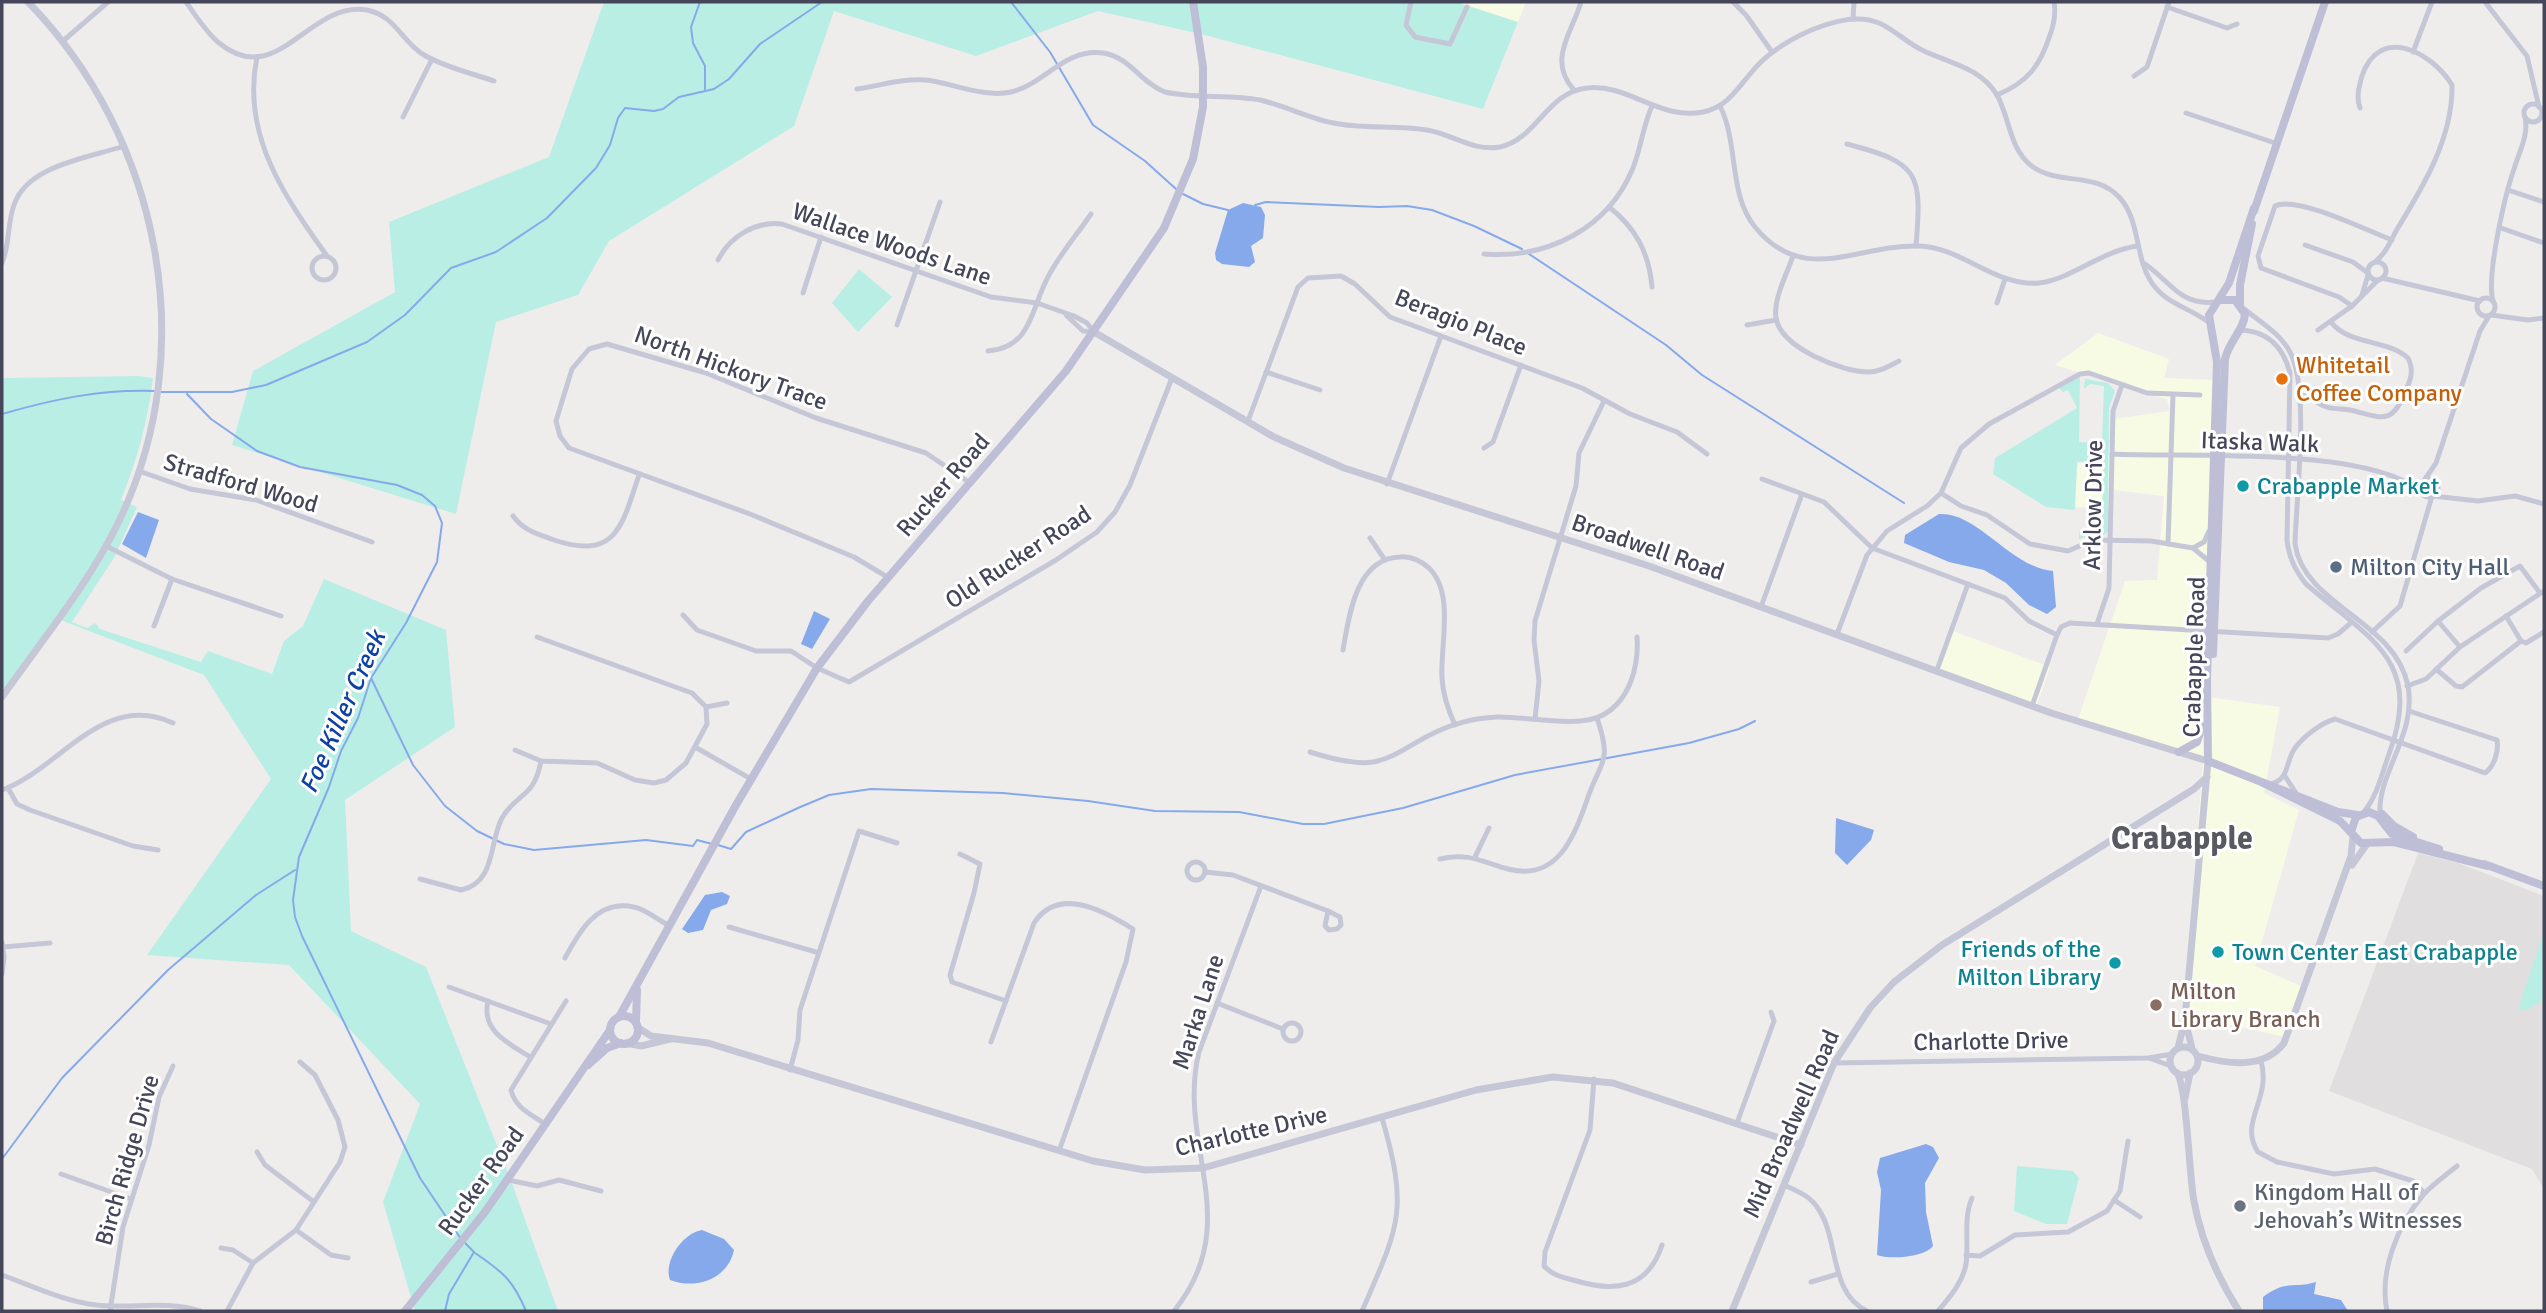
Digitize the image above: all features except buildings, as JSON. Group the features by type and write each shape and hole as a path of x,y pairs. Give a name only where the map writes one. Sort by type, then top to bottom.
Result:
{"main road":[{"name":"Rucker Road","path":"619,1017 668,925 817,668 889,578 1066,371 1159,236 1177,202 1194,159 1204,96 1203,67 1193,2"},
{"path":"2254,208 2240,285 2245,320 2237,331 2223,333 2211,325 2210,310 2230,283 2254,208 2275,143 2325,2"},
{"path":"2217,301 2229,298 2242,306"},
{"name":"Crabapple Road","path":"2208,761 2217,457 2217,362 2211,325"},
{"name":"Crabapple Road","path":"2208,761 2211,526 2225,359 2237,331"},
{"path":"2179,752 2197,742 2202,733 2204,683 2207,679"},
{"path":"2208,761 2296,793 2338,812 2375,814 2396,836 2544,886"},
{"path":"2267,784 2340,821 2352,834 2372,843 2394,842 2488,866"},
{"path":"2380,812 2394,827 2428,845"},
{"path":"2352,834 2352,822 2361,814"},
{"path":"2372,843 2382,832 2382,822"},
{"name":"Rucker Road","path":"637,1026 635,998 642,974"},
{"path":"619,1017 631,1018 637,1026 636,1037 623,1043 613,1037 611,1030 619,1017"},
{"name":"Rucker Road","path":"405,1311 470,1232 611,1030"},
{"name":"Rucker Road","path":"583,1069 611,1046 623,1043"}],"street":[{"path":"2,697 106,546 139,471 161,374 161,306 157,264 150,223 124,146 99,95 63,41 28,2"},
{"path":"63,41 108,2"},
{"path":"186,2 218,42 236,53 257,57 285,48 329,14 364,5 390,19 417,50 432,59 494,82"},
{"path":"1411,2 1406,25 1415,37 1450,44 1467,7"},
{"path":"1574,90 1563,74 1561,53 1581,2"},
{"path":"1733,2 1746,15 1772,52"},
{"path":"1853,18 1854,2"},
{"path":"1997,95 2022,83 2042,59 2052,28 2054,2"},
{"path":"2413,52 2432,2"},
{"path":"2480,331 2478,312 2490,284 2508,190 2524,138 2525,111 2530,105 2538,78 2524,48 2485,2"},
{"path":"2134,76 2147,67 2168,4 2227,28 2237,24"},
{"path":"857,89 924,80 1003,94 1021,89 1073,57 1100,53 1126,62 1157,89 1174,94 1262,101 1337,124 1429,130 1489,148 1519,139 1555,102 1574,90 1604,89 1685,114 1720,106 1772,52 1822,26 1853,18 1878,23 1922,51 1968,68 1986,81 1997,95 2016,146 2025,160 2047,174 2092,180 2113,190 2130,213 2137,246 2150,280 2163,296 2211,325"},
{"path":"2359,300 2373,262 2388,247 2424,188 2453,100 2452,85 2443,69 2432,59 2413,52 2384,48 2368,59 2357,99 2360,108"},
{"path":"257,57 251,86 259,134 285,196 327,256 334,261 336,272 331,279 323,280 316,277 312,266 316,259 327,256"},
{"path":"403,117 432,59"},
{"path":"2524,138 2535,121 2543,116 2535,90"},
{"path":"2530,105 2539,107"},
{"path":"1484,254 1521,254 1557,244 1581,232 1609,207 1632,169 1652,106"},
{"path":"1720,106 1730,132 1746,211 1766,239 1793,256 1838,259 1916,246 1953,253 2005,279 2027,283 2052,281 2096,258 2137,246"},
{"path":"2186,113 2275,143"},
{"path":"2525,117 2535,121"},
{"path":"1847,144 1889,156 1901,162 1912,174 1920,200 1916,246"},
{"path":"2,263 14,202 32,178 48,169 124,146"},
{"path":"2508,190 2544,202"},
{"path":"897,325 940,202"},
{"path":"2352,306 2339,297 2261,268 2258,256 2275,206 2305,206 2392,240"},
{"path":"1609,207 1626,222 1640,241 1648,263 1652,287"},
{"path":"988,351 1004,348 1020,338 1030,326 1049,275 1091,214"},
{"name":"Wallace Woods Lane","path":"718,260 731,241 763,224 782,224 991,297 1037,303 1066,315 1083,331 1094,332"},
{"path":"2501,228 2544,243"},
{"path":"803,293 821,237"},
{"path":"2305,245 2353,262 2368,274 2380,279 2401,280 2461,298 2494,302 2511,316"},
{"path":"2318,330 2352,306 2380,279 2385,268 2388,247"},
{"path":"1793,256 1777,303 1776,320 1780,332 1796,348 1865,372 1876,371 1899,361"},
{"path":"2353,262 2373,262 2401,280"},
{"path":"2144,264 2181,296 2198,303 2217,301"},
{"name":"Beragio Place","path":"1248,421 1298,287 1308,278 1322,275 1340,276 1354,284 1390,317 1582,388 1604,401 1677,432 1707,454"},
{"path":"1997,303 2005,279"},
{"path":"2425,514 2421,492 2424,480 2436,463 2480,331 2490,315 2494,302 2490,284"},
{"path":"2461,298 2478,312 2490,315 2528,320 2544,318"},
{"path":"2242,306 2273,331 2290,351 2296,368 2290,459 2289,555 2306,584 2372,631 2399,662 2408,686 2409,711 2401,744 2381,799 2382,822"},
{"path":"1747,325 1776,320"},
{"path":"2295,394 2316,397 2318,403 2327,408 2378,418 2389,416 2401,404 2412,372 2408,358 2399,352 2339,332 2331,322"},
{"path":"2237,331 2260,332 2274,342 2288,366 2295,394 2296,555 2313,581 2354,620 2389,659 2400,687 2402,711 2394,741 2373,799 2361,814"},
{"name":"Broadwell Road","path":"1094,332 1310,454 1387,484 1560,538 1761,607 2032,706 2208,761"},
{"path":"1387,484 1441,336"},
{"name":"North Hickory Trace","path":"889,578 854,557 759,518 574,451 564,443 557,430 557,413 576,362 597,345 617,346 706,373 816,418 926,453 970,484"},
{"path":"1484,448 1493,442 1521,365"},
{"path":"1266,372 1320,390"},
{"path":"1837,634 1872,548 1887,531 1927,506 1941,493 1961,448 1989,424 2080,374 2090,373 2147,393 2200,395"},
{"name":"Old Rucker Road","path":"817,668 849,682 1056,560 1097,532 1115,512 1130,485 1172,378"},
{"name":"Arklow Drive","path":"2096,624 2107,598 2111,541 2113,411 2122,386"},
{"path":"2168,544 2173,395"},
{"path":"1535,719 1539,681 1534,630 1576,486 1579,453 1604,401"},
{"name":"Itaska Walk","path":"2112,454 2345,463 2404,479 2436,483"},
{"path":"2367,636 2400,606 2425,514 2433,496 2436,463"},
{"name":"Stradford Wood","path":"139,471 190,489 256,500 372,542"},
{"path":"513,516 531,532 575,547 597,546 610,539 620,528 639,475"},
{"path":"1762,479 1834,508 1872,548 2005,598 2029,621 2057,635"},
{"name":"Itaska Walk","path":"2404,479 2421,492"},
{"path":"2436,483 2452,496"},
{"path":"2421,492 2478,501 2515,496 2544,504"},
{"path":"1941,493 1961,506 1987,515 2030,544 2068,551 2093,540 2168,544 2193,548 2210,562"},
{"path":"1761,607 1802,494"},
{"path":"2193,548 2204,542 2211,526"},
{"path":"1370,538 1385,560"},
{"path":"106,546 172,579 281,616"},
{"path":"1343,650 1359,585 1370,570 1385,560 1412,558 1428,567 1439,581 1443,599 1442,678 1455,725"},
{"path":"2400,687 2423,681 2460,647 2542,592 2520,566 2481,588 2438,621 2406,651"},
{"path":"154,626 172,579"},
{"path":"1937,670 1968,584"},
{"path":"683,615 697,630 756,651 792,651 817,668"},
{"path":"2506,616 2521,641 2526,643 2544,632"},
{"path":"2032,706 2060,627 2070,623 2328,638 2338,635 2354,620"},
{"path":"2438,621 2460,647"},
{"path":"515,750 541,761 597,763 635,780 654,783 678,772 707,724 706,707 692,693 537,637"},
{"path":"1310,752 1373,762 1455,725 1489,718 1597,718 1618,704 1628,688 1638,652 1637,637"},
{"path":"2437,669 2456,686 2462,687 2521,641"},
{"path":"706,707 727,702"},
{"path":"2267,784 2285,775 2294,749 2323,722 2335,719 2484,773 2490,769 2498,747 2497,740 2409,711"},
{"path":"158,850 133,846 30,810 17,804 5,789 112,720 145,715 173,723"},
{"path":"1440,859 1454,856 1475,857 1510,869 1528,871 1546,867 1561,855 1576,832 1589,793 1601,769 1605,742 1597,718"},
{"path":"695,747 751,779"},
{"path":"420,879 461,890 479,881 494,851 503,816 534,786 541,761"},
{"path":"2185,1098 2177,1073 2171,1066 2185,1019 2208,761"},
{"path":"2285,775 2296,793"},
{"name":"Mid Broadwell Road","path":"1732,1311 1834,1063 1870,1008 1920,960 2194,789 2207,778"},
{"path":"2194,789 2200,792 2205,800"},
{"path":"1475,857 1489,828"},
{"path":"790,1070 798,1040 800,1010 816,952 859,831 897,844"},
{"path":"2239,1311 2212,1259 2196,1211 2187,1146 2185,1098 2190,1073 2197,1067 2220,1061 2261,1060 2278,1050 2290,1031 2351,856 2352,834"},
{"path":"2340,887 2359,852 2372,843"},
{"path":"960,854 980,864 950,975 952,982 1006,1001"},
{"path":"1205,872 1233,875 1328,911"},
{"name":"Marka Lane","path":"1174,1311 1191,1287 1206,1246 1209,1222 1192,1079 1261,886"},
{"path":"991,1042 1034,923 1042,910 1051,904 1079,905 1115,918 1133,929 1126,962 1059,1151"},
{"path":"565,958 579,930 603,911 634,907 668,925"},
{"path":"729,927 816,952"},
{"path":"2,974 3,944 50,943"},
{"path":"449,987 551,1024"},
{"path":"488,1001 485,1012 489,1026 498,1037 530,1057"},
{"path":"545,1124 513,1100 511,1090 566,1001"},
{"path":"1217,1003 1283,1029"},
{"path":"1737,1123 1774,1021 1771,1012"},
{"path":"2185,1019 2192,1048 2198,1056 2220,1061"},
{"name":"Charlotte Drive","path":"637,1026 651,1036 696,1040 1059,1151 1132,1169 1180,1171 1203,1168 1512,1082 1553,1077 1594,1079 1652,1094 1801,1144"},
{"name":"Charlotte Drive","path":"623,1043 641,1046 671,1039"},
{"path":"2175,1051 2192,1048"},
{"name":"Charlotte Drive","path":"1834,1063 2149,1058 2175,1051"},
{"path":"2197,1067 2198,1056"},
{"name":"Charlotte Drive","path":"2149,1058 2171,1066"},
{"path":"2261,1060 2265,1085 2250,1132 2258,1152 2277,1162 2334,1174 2375,1169 2413,1181 2424,1193"},
{"path":"227,1311 253,1263 296,1230 337,1171 345,1147 327,1094 314,1075 300,1062"},
{"name":"Birch Ridge Drive","path":"111,1308 117,1252 149,1145 159,1097 173,1066"},
{"path":"2177,1073 2190,1073"},
{"path":"1594,1079 1590,1130 1545,1252 1544,1266 1553,1274 1594,1286 1619,1287 1638,1279 1662,1245"},
{"path":"1362,1311 1388,1255 1397,1220 1397,1173 1382,1118"},
{"path":"1966,1255 1980,1256 2015,1235 2068,1232 2100,1216 2120,1191 2128,1141"},
{"path":"257,1152 265,1165 314,1202"},
{"path":"2387,1311 2383,1286 2394,1249 2409,1214 2424,1193 2457,1166"},
{"path":"61,1174 131,1199"},
{"path":"508,1180 537,1186 564,1181 601,1191"},
{"path":"1784,1185 1807,1196 1820,1211 1838,1274 1849,1293 1867,1311"},
{"path":"1938,1311 1952,1294 1966,1266 1968,1207 1972,1198"},
{"path":"2114,1200 2140,1217"},
{"path":"296,1230 331,1255 348,1258"},
{"path":"221,1248 233,1250 253,1263"},
{"path":"1811,1282 1838,1274"},
{"path":"2,1275 80,1302 111,1308 165,1304 200,1311"}],"shaded area":[{"path":"604,2 1456,2 1518,22 1483,109 1201,34 1098,11 976,56 834,11 794,126 609,241 578,295 496,322 456,514 232,445 253,371 395,292 389,222 549,157"},
{"path":"1456,2 1526,2 1518,22"},
{"path":"859,269 892,297 858,332 832,303"},
{"path":"2098,333 2169,359 2164,378 2217,380 2208,697 2280,707 2264,793 2299,810 2255,966 2303,987 2285,1037 2183,1014 2203,763 2077,722 2125,581 2157,580 2164,496 2114,490 2111,509 2074,507 2079,454 2108,455 2114,419 2170,411 2167,399 2055,365"},
{"path":"2080,377 2079,442 2102,443 2104,386 2090,384 2084,389 2085,379 2108,383 2115,391 2109,408 2108,532 2102,536 2092,535 2079,539 2079,532 2102,531 2103,464 2077,462 2075,510 2046,507 1993,474 1995,458 2077,408 2068,390 2063,392 2059,388"},
{"path":"2,378 153,378 151,394 141,440 121,500 137,507 114,558 72,622 87,628 95,623 100,629 201,662 208,651 272,674 284,641 303,626 324,579 446,630 455,727 345,800 351,931 426,967 510,1178 558,1311 415,1311 383,1202 420,1104 289,965 147,955 271,779 204,675 55,618 2,702"},
{"path":"1950,630 2050,667 2036,707 1936,669"},
{"path":"2418,853 2458,863 2544,896 2544,1189 2532,1169 2329,1091"},
{"path":"2544,931 2544,1000 2528,1009 2518,1009"},
{"path":"2017,1166 2073,1171 2079,1178 2067,1224 2046,1224 2014,1211"}],"water":[{"path":"1243,203 1261,207 1265,215 1263,238 1251,246 1255,262 1249,267 1222,264 1216,260 1215,253 1228,210"},
{"path":"138,512 159,520 146,558 122,544"},
{"path":"1939,514 1953,515 1967,521 2022,560 2053,571 2056,607 2047,614 2029,605 2006,583 1984,570 1949,562 1904,543 1905,535"},
{"path":"814,611 830,619 812,649 801,644"},
{"path":"1836,818 1874,830 1871,840 1847,865 1835,853"},
{"path":"722,892 730,896 727,904 711,910 703,930 688,933 682,929 705,895"},
{"path":"1926,1144 1933,1147 1939,1158 1925,1183 1926,1212 1933,1246 1923,1253 1907,1256 1877,1255 1881,1190 1877,1172 1880,1158"},
{"path":"702,1230 724,1239 734,1250 731,1260 718,1275 700,1283 670,1280 669,1265 676,1249 688,1236"},
{"path":"2316,1282 2314,1294 2341,1300 2348,1311 2263,1311 2263,1297 2271,1291 2284,1286"}],"waterway":[{"path":"700,2 691,27 693,43 705,66 705,89"},
{"path":"161,392 232,392 266,385 367,342 405,315 451,268 496,252 547,218 596,168 610,145 618,118 625,108 654,111 663,109 679,97 714,89 729,79 760,44 822,2"},
{"path":"1011,2 1050,52 1093,125 1145,161 1176,189"},
{"path":"1183,194 1203,204 1228,210"},
{"path":"1255,205 1266,202 1407,206 1432,210 1522,249"},
{"path":"1529,254 1666,345 1702,375 1904,503"},
{"name":"Foe Killer Creek","path":"2,414 78,396 156,391"},
{"name":"Foe Killer Creek","path":"187,394 211,419 257,451 300,467 397,485 422,495 435,506 442,523 437,562 406,623 371,678 358,718 341,751 329,787 299,857 293,900 295,917 302,936 420,1178 461,1239"},
{"path":"371,678 413,765 445,806 477,831 504,844 534,850 646,840 693,846 697,840 712,844"},
{"path":"718,845 731,849 746,832 829,795 871,789 1003,793 1155,811 1239,812 1303,824 1324,824 1403,808 1515,775 1689,743 1739,729 1755,721"},
{"path":"2,1159 62,1078 168,970 256,895 295,870"},
{"name":"Foe Killer Creek","path":"445,1311 449,1294 474,1252 465,1243"},
{"path":"475,1253 506,1278 526,1311"}],"place":[{"name":"Whitetail Coffee Company","path":"2282,379"},
{"name":"Crabapple Market","path":"2243,486"},
{"name":"Milton City Hall","path":"2336,567"},
{"name":"Town Center East Crabapple","path":"2218,952"},
{"name":"Friends of the Milton Library","path":"2115,963"},
{"name":"Milton Library Branch","path":"2156,1005"},
{"name":"Kingdom Hall of Jehovah’s Witnesses","path":"2240,1206"}],"district":[{"name":"Crabapple","path":"2182,838"}]}
